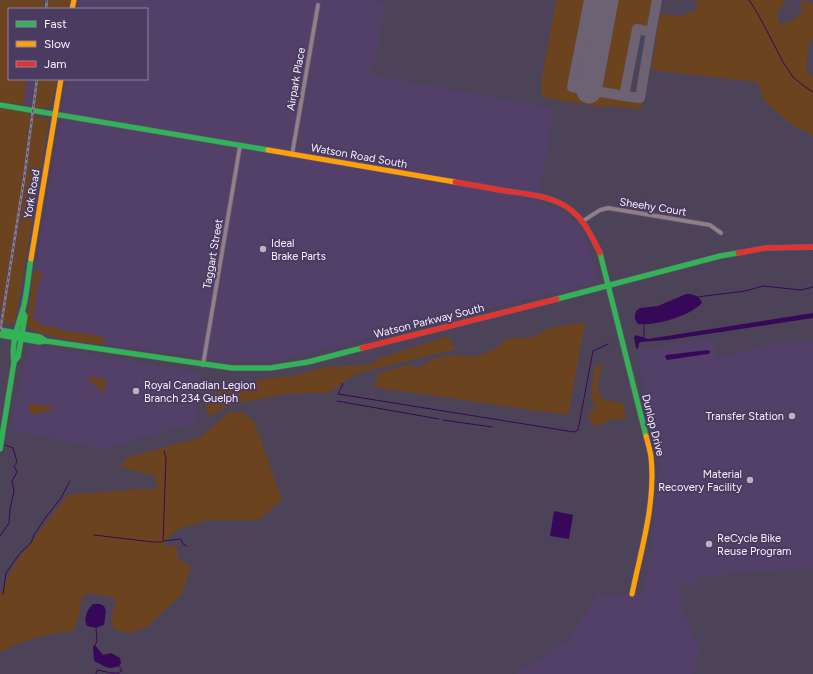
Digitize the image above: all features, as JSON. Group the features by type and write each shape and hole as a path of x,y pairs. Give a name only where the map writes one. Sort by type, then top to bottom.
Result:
{"main road":[{"name":"York Road","path":"0,449 14,362 12,357 25,316 22,312 61,80"},
{"name":"Watson Road South","path":"0,106 545,198 566,206 583,221 596,243 608,286"},
{"name":"Watson Parkway South","path":"19,336 40,337 46,340 203,365 232,368 270,368 308,362 735,253 765,248 813,247"},
{"name":"Dunlop Drive","path":"608,286 620,339 650,449 652,473 649,506 632,594"},
{"path":"0,330 19,336"},
{"path":"0,335 19,336"}],"street":[{"name":"Airpark Place","path":"292,155 318,6"},
{"name":"Taggart Street","path":"203,365 240,146"},
{"name":"Sheehy Court","path":"583,221 600,210 608,208 710,225 721,233"}],"shaded area":[{"path":"0,0 44,0 43,8 8,8 8,80 27,80 23,105 0,101"},
{"path":"49,0 70,0 69,8 48,8"},
{"path":"79,0 369,0 386,3 372,75 554,109 538,202 561,211 577,223 588,242 598,282 270,363 220,361 34,333 27,322 67,80 148,80 148,8 78,8"},
{"path":"556,0 661,0 655,31 635,28 623,97 643,100 642,107 640,109 607,106 603,107 546,98 542,95 541,85"},
{"path":"696,0 785,0 776,15 780,24 794,20 802,11 800,0 813,4 813,37 808,47 806,69 813,78 813,136 792,125 764,101 757,82 651,70 660,14 682,16 697,9"},
{"path":"27,80 34,80 31,106 23,105"},
{"path":"39,80 57,80 51,105 46,108 35,107"},
{"path":"0,108 27,113 30,115 19,206 0,319"},
{"path":"34,115 49,120 15,322 9,325 3,323 24,194"},
{"path":"38,270 42,273 42,277 39,277 33,320 36,320 41,325 59,328 60,330 101,336 105,340 104,344 66,339 29,329 27,323 33,273"},
{"path":"686,294 696,296 702,303 697,308 681,316 663,322 638,324 635,319 636,311 640,308 658,306"},
{"path":"813,313 813,318 667,340 641,342 639,343 638,349 636,348 634,337 636,335 648,339"},
{"path":"585,322 568,415 373,387 379,373 408,365 417,368 427,364 432,359 448,355 474,357 495,349 507,339 533,337 550,328"},
{"path":"447,336 456,349 358,373 329,392 286,394 232,404 209,417 209,413 202,398 205,394 218,392 265,378 293,376 324,367 371,365 378,359"},
{"path":"713,338 718,358 774,343 813,342 813,567 698,577 696,585 672,582 679,583 681,608 700,649 693,674 516,674 570,639 597,594 643,594 654,531 653,516 658,478 657,452 651,419 643,391 638,350"},
{"path":"29,344 201,373 195,424 134,439 105,450 9,429"},
{"path":"708,350 710,353 708,354 667,360 665,357 666,355"},
{"path":"597,365 602,366 597,390 604,400 623,403 626,419 611,420 595,427 589,418 590,411 594,410 595,405 591,399 594,368"},
{"path":"88,377 106,379 103,393 88,379"},
{"path":"30,403 53,407 51,410 32,415 28,405"},
{"path":"229,412 243,412 254,421 282,500 259,520 210,520 181,528 166,539 165,547 175,545 177,549 177,558 191,567 182,594 147,627 130,633 114,629 111,618 116,601 114,598 89,593 85,594 81,601 79,616 73,631 35,638 17,644 0,653 0,594 17,560 68,495 138,489 157,489 155,476 120,467 127,457 200,438"},
{"path":"554,511 573,515 569,539 550,536"},
{"path":"93,604 100,604 104,606 106,611 104,625 96,628 87,626 85,620 87,611"},
{"path":"95,645 103,655 111,653 120,658 121,663 119,666 108,668 94,661 93,646"}],"waterway":[{"path":"749,0 783,62 793,77 813,92"},
{"path":"697,297 745,291 763,286 801,290 813,287"},
{"path":"643,338 644,325"},
{"path":"342,383 343,384 338,394 574,432 578,430 593,351 608,344"},
{"path":"337,401 439,419"},
{"path":"443,420 492,427"},
{"path":"0,536 9,523 14,491 12,481 17,472 14,466 17,462 13,448 5,445"},
{"path":"164,451 166,459 163,541 181,539 183,544 187,546"},
{"path":"3,594 6,573 21,552 31,543 34,535 61,498 70,481"},
{"path":"94,535 162,542"},
{"path":"95,645 97,641 96,628"},
{"path":"96,674 97,670 118,673 122,671 119,666"}],"taxiway":[{"path":"589,0 572,87 624,96 637,29 651,32 640,98 624,96"},
{"path":"651,32 657,0"}],"runway":[{"path":"589,91 606,0"}],"railway":[{"path":"46,8 47,0"},
{"path":"0,332 24,179 37,80"}],"traffic: fast":[{"path":"0,105 268,150"},
{"path":"600,253 646,436"},
{"path":"557,299 720,256 738,253"},
{"path":"0,449 14,362 13,349 16,330 24,306 31,259"},
{"path":"14,362 18,357 25,316 22,312"},
{"path":"0,330 40,337 46,341"},
{"path":"0,335 39,342 46,341 232,368 270,368 308,362 362,348"}],"traffic: slow":[{"path":"72,8 74,0"},
{"path":"31,259 61,80"},
{"path":"268,150 455,182"},
{"path":"632,594 650,509 652,474 650,449 646,436"}],"traffic: jam":[{"path":"455,182 531,195 564,205 580,219 588,230 600,253"},
{"path":"738,253 765,248 813,247"},
{"path":"362,348 557,299"}],"place":[{"name":"Ideal Brake Parts","path":"263,249"},
{"name":"Royal Canadian Legion Branch 234 Guelph","path":"136,391"},
{"name":"Transfer Station","path":"792,416"},
{"name":"Material Recovery Facility","path":"750,480"},
{"name":"ReCycle Bike Reuse Program","path":"709,544"}]}
